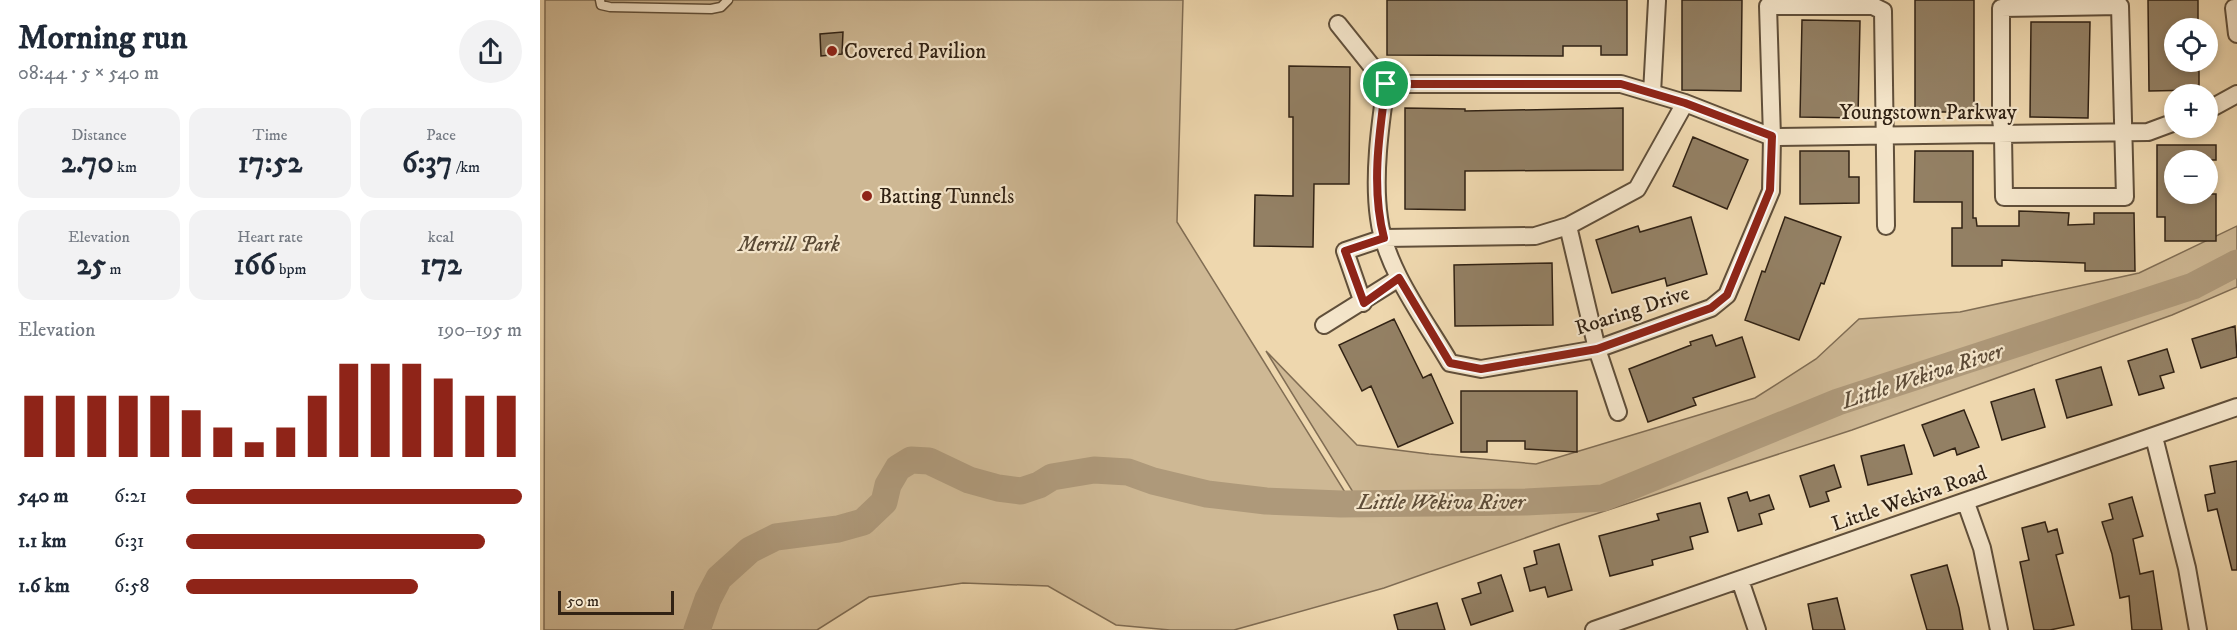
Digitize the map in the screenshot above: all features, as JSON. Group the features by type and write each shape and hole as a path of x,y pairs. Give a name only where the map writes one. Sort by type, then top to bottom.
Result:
{"street":[{"path":"1652,93 1657,1"},
{"name":"Roaring Drive","path":"1384,238 1399,278 1450,363 1481,369 1597,349 1711,308 1727,295 1770,190 1772,136 1768,6 1873,6 1883,11 1885,134"},
{"path":"2120,6 2122,133 2125,142 2125,197 2004,197 2001,8 2120,6"},
{"path":"2237,8 2234,8 2237,34"},
{"path":"1338,24 1386,84 1378,140 1379,218 1384,238"},
{"name":"Youngstown Parkway","path":"1386,84 1621,84 1685,103 1772,136 2122,133 2148,132 2164,126"},
{"path":"2218,104 2237,94"},
{"path":"1364,303 1345,251 1384,238 1535,236 1568,226 1637,189 1685,103"},
{"path":"1885,134 1886,226"},
{"path":"1568,226 1597,349 1618,412"},
{"path":"1324,326 1364,303 1399,278"},
{"name":"Little Wekiva Road","path":"1594,630 1966,503 2237,407"},
{"path":"2154,436 2187,568 2198,630"},
{"path":"1966,503 1982,548 1999,630"},
{"path":"1740,580 1757,630"}],"lane":[{"path":"600,0 601,5 610,7 711,9 721,7 728,3 728,0"}],"green space":[{"name":"Merrill Park","path":"545,0 1183,0 1177,222 1348,497 1289,497 1211,489 1128,471 1094,468 1049,476 1020,489 970,478 932,459 908,457 891,470 878,502 856,517 750,539 715,574 692,630 544,630"},
{"path":"2237,226 2237,287 2172,315 1852,430 1559,526 1384,588 1234,630 1170,630 1116,625 1048,586 963,583 869,597 817,630 699,630 721,579 753,546 860,523 883,507 896,475 909,465 930,467 968,486 1019,496 1051,484 1095,475 1127,478 1210,496 1289,504 1351,503 1354,497 1353,492 1266,351 1357,445 1536,464 1755,398 1816,359 1859,319 1960,312 2139,273"}],"building":[{"path":"1387,0 1627,0 1627,55 1601,55 1601,46 1563,46 1563,56 1387,55"},
{"path":"1682,0 1742,0 1741,91 1682,90"},
{"path":"1915,0 1974,0 1974,112 1915,112"},
{"path":"2148,0 2198,0 2198,18 2164,18 2164,72 2199,72 2199,84 2164,84 2164,91 2149,91"},
{"path":"1802,20 1860,21 1858,118 1800,117"},
{"path":"2031,22 2090,22 2088,118 2030,117"},
{"path":"843,32 842,54 821,56 820,34"},
{"path":"1289,66 1350,67 1349,184 1314,184 1313,247 1254,246 1255,195 1293,196 1293,117 1289,117"},
{"path":"1405,108 1465,109 1465,111 1623,108 1623,170 1465,171 1465,210 1405,209"},
{"path":"1693,137 1748,160 1727,209 1673,186"},
{"path":"2157,145 2216,145 2216,150 2164,150 2164,204 2216,204 2216,241 2165,241 2165,217 2157,217"},
{"path":"1800,151 1849,151 1849,177 1859,177 1859,203 1800,204"},
{"path":"1915,151 1973,151 1973,218 1976,218 1977,226 2019,226 2019,211 2069,213 2068,225 2094,224 2094,213 2134,213 2135,271 2085,271 2085,263 2002,260 2002,266 1952,266 1952,228 1962,228 1962,202 1914,202"},
{"path":"1691,217 1707,274 1667,286 1665,278 1612,293 1596,240 1638,226 1640,232"},
{"path":"1785,217 1841,237 1824,284 1821,283 1799,340 1745,320 1762,271 1765,272"},
{"path":"1552,263 1553,325 1455,326 1454,265"},
{"path":"1394,319 1423,378 1431,374 1453,423 1398,447 1371,386 1362,391 1339,345"},
{"path":"2235,326 2237,357 2201,368 2192,339"},
{"path":"1712,335 1716,346 1742,337 1755,377 1693,398 1696,405 1648,422 1629,369 1691,345 1690,342"},
{"path":"2167,349 2174,372 2160,376 2164,388 2139,395 2128,361"},
{"path":"2101,367 2112,405 2067,418 2056,380"},
{"path":"2034,389 2045,427 2002,440 1991,402"},
{"path":"1461,391 1577,391 1577,452 1525,449 1525,441 1487,441 1487,452 1461,452"},
{"path":"1964,410 1979,447 1957,455 1955,448 1934,456 1922,425"},
{"path":"1904,445 1912,474 1868,485 1861,456"},
{"path":"2237,461 2237,570 2232,570 2217,509 2208,511 2205,495 2215,493 2210,466"},
{"path":"1834,465 1841,487 1826,492 1829,501 1810,507 1800,476"},
{"path":"1747,492 1750,501 1769,495 1774,509 1759,514 1762,524 1738,531 1728,498"},
{"path":"2132,497 2143,536 2133,539 2140,574 2153,571 2162,630 2132,630 2129,596 2120,598 2112,554 2102,522 2113,519 2109,504"},
{"path":"1700,503 1708,532 1690,537 1693,549 1652,560 1653,565 1610,576 1599,536 1659,520 1657,514"},
{"path":"2045,522 2048,532 2057,529 2063,553 2056,555 2074,625 2050,630 2034,630 2020,562 2029,560 2022,528"},
{"path":"1559,544 1572,590 1548,597 1545,587 1530,591 1524,568 1537,564 1534,551"},
{"path":"1947,565 1963,630 1927,630 1911,575"},
{"path":"1501,575 1513,611 1471,625 1462,599 1481,593 1478,583"},
{"path":"1837,598 1845,630 1813,630 1808,604"},
{"path":"1437,603 1445,630 1398,630 1394,615"}],"waterway":[{"name":"Little Wekiva River","path":"697,630 708,599 719,578 750,550 776,537 838,529 863,522 884,502 888,485 898,468 911,460 929,461 969,480 998,488 1021,491 1039,485 1052,477 1094,470 1128,472 1153,481 1207,494 1266,501 1341,504 1526,502 1603,498 1838,402 2193,286 2237,263"}],"place":[{"name":"Covered Pavilion","path":"832,51"},
{"name":"Batting Tunnels","path":"867,196"}],"route":[{"path":"1386,84 1621,84 1685,103 1772,136 1770,190 1727,295 1711,308 1597,349 1481,369 1450,363 1399,278 1364,303 1345,251 1384,238 1379,218 1378,140 1386,84"}]}
